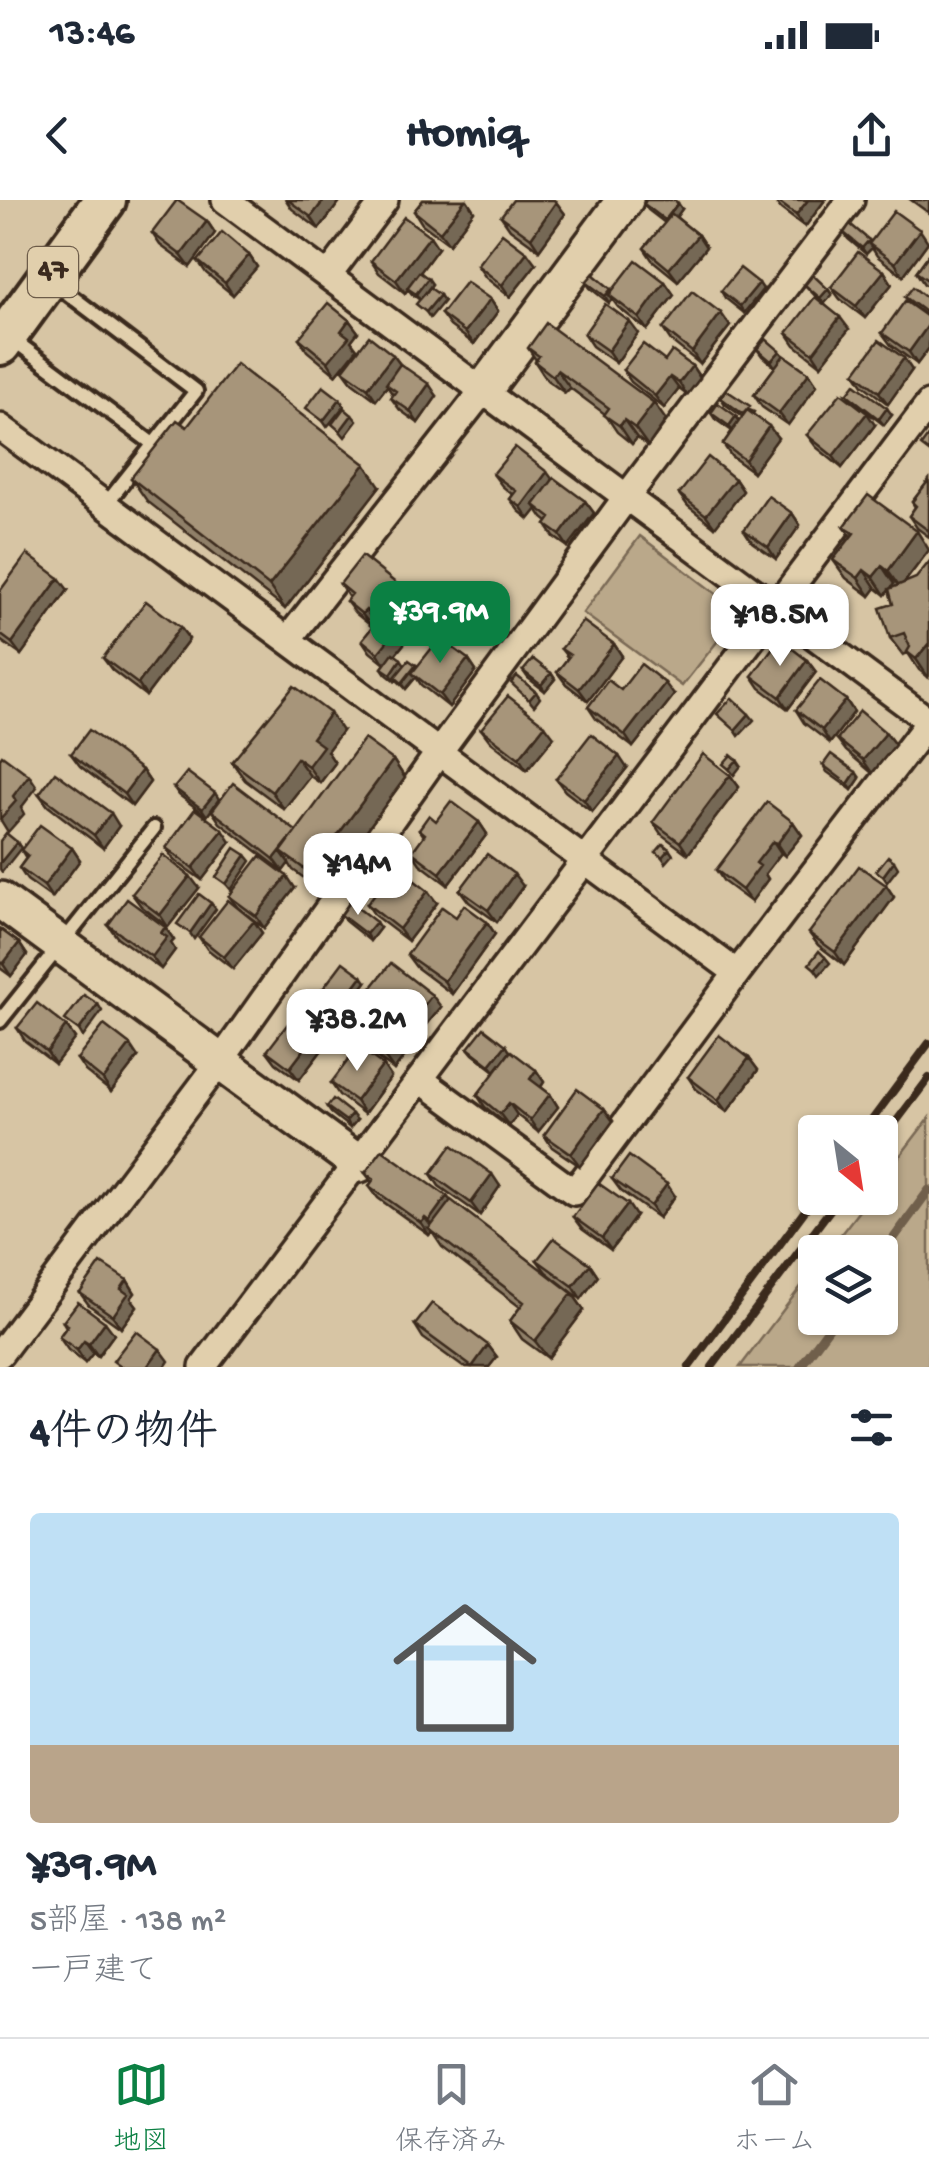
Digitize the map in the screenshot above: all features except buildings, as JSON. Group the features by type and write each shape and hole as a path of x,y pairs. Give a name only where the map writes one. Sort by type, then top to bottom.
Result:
{"main road":[{"name":"47","path":"4,339 105,200"}],"street":[{"path":"225,200 929,721 574,1192 421,1080"},
{"path":"328,276 385,200"},
{"path":"288,638 482,392 625,200"},
{"path":"0,1354 219,1062 625,498 851,200"},
{"path":"203,1367 929,404"},
{"path":"0,427 737,973"},
{"path":"0,900 359,1164"}],"lane":[{"path":"48,279 196,391 106,504"},
{"path":"4,339 153,444"},
{"path":"0,1020 154,828"}],"shaded area":[{"path":"640,536 728,603 732,623 682,686 583,613"},
{"path":"929,1118 929,1367 740,1367 798,1290 798,1335 898,1335 898,1235 840,1235 856,1215 898,1215 898,1158"}],"waterway":[{"path":"896,1235 929,1190"},
{"path":"800,1367 824,1335"}],"railway":[{"path":"876,1115 929,1043"},
{"path":"898,1119 929,1078"},
{"path":"689,1367 802,1215"},
{"path":"712,1367 826,1215"}]}
